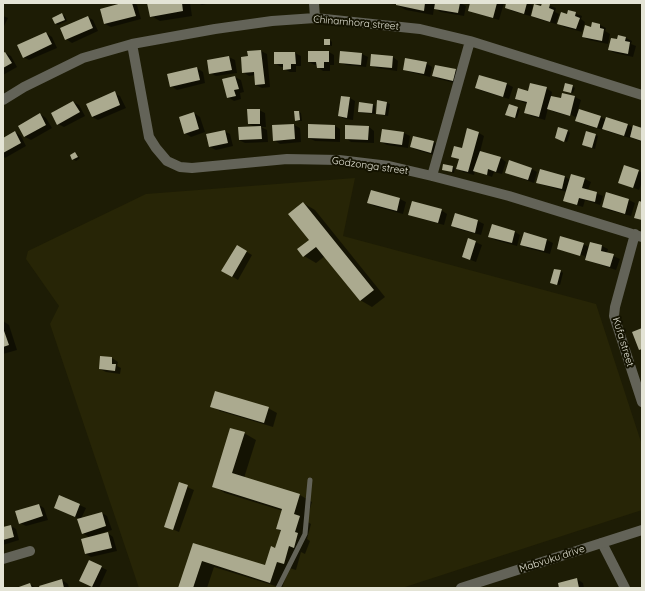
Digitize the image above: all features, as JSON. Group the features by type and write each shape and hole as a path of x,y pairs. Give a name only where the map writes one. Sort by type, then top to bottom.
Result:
{"street":[{"path":"314,3 315,18"},
{"name":"Chinamhora street","path":"3,100 30,84 83,58 132,44 215,28 272,21 315,18 420,29 470,41 642,95"},
{"path":"432,176 470,41"},
{"name":"Godzonga street","path":"132,44 149,137 167,161 180,167 192,168 287,159 339,160 389,166 509,196 638,236"},
{"name":"Kufa street","path":"638,236 614,307 614,316 615,324 642,402"},
{"name":"Mabvuku drive","path":"461,588 642,530"},
{"path":"602,543 625,588"},
{"path":"3,559 30,551"}],"lane":[{"path":"278,588 305,534 310,480"}],"shaded area":[{"path":"355,178 343,236 596,304 642,445 642,510 402,588 139,588 50,324 59,306 26,259 28,251 146,194"}],"building":[{"path":"122,3 132,3 136,16 104,24 100,9"},
{"path":"147,3 182,3 183,11 150,17"},
{"path":"396,3 425,3 424,11 396,5"},
{"path":"435,3 460,3 458,13 434,9"},
{"path":"470,3 497,3 493,18 468,11"},
{"path":"506,3 527,3 524,14 505,8"},
{"path":"542,3 550,4 549,8 554,10 550,22 531,16 534,4 541,6"},
{"path":"568,10 576,12 575,16 580,18 576,29 557,24 561,12 567,14"},
{"path":"62,13 65,20 55,24 52,18"},
{"path":"88,16 93,28 65,40 60,28"},
{"path":"592,22 600,24 600,28 604,29 602,41 582,37 585,25 591,27"},
{"path":"46,32 52,44 23,58 17,45"},
{"path":"618,35 626,37 625,41 630,42 628,54 608,50 611,38 617,39"},
{"path":"324,39 330,39 330,45 324,45"},
{"path":"261,50 265,84 255,85 254,72 242,73 241,57 248,56 247,51"},
{"path":"308,51 329,51 329,62 324,62 324,68 317,68 316,62 308,62"},
{"path":"340,51 362,53 361,65 339,63"},
{"path":"5,52 12,63 3,68 3,53"},
{"path":"274,52 295,52 296,64 291,64 291,69 283,70 283,64 274,64"},
{"path":"371,54 393,56 392,68 370,66"},
{"path":"229,56 232,70 209,74 207,60"},
{"path":"405,58 427,62 424,74 403,70"},
{"path":"435,65 456,69 453,81 432,76"},
{"path":"197,67 200,80 170,87 167,74"},
{"path":"479,75 507,83 503,97 475,88"},
{"path":"235,76 239,89 234,90 236,96 227,98 222,79"},
{"path":"530,83 547,87 539,117 524,113 527,102 515,99 518,88 528,91"},
{"path":"565,83 573,85 571,93 563,91"},
{"path":"115,91 120,105 92,117 86,104"},
{"path":"562,93 575,96 570,116 547,109 551,96 561,98"},
{"path":"341,96 350,97 347,118 338,116"},
{"path":"377,100 387,102 385,115 376,114"},
{"path":"73,101 80,112 57,125 51,113"},
{"path":"359,102 373,104 372,113 358,112"},
{"path":"509,104 518,107 515,118 505,115"},
{"path":"247,109 260,109 260,124 248,124"},
{"path":"579,109 601,116 597,128 575,121"},
{"path":"294,111 299,111 300,120 295,121"},
{"path":"194,112 199,129 184,134 179,117"},
{"path":"40,113 46,125 24,137 18,126"},
{"path":"606,117 628,124 624,136 602,129"},
{"path":"294,124 295,139 273,141 272,125"},
{"path":"308,124 335,125 335,139 308,138"},
{"path":"345,125 369,126 368,140 345,139"},
{"path":"633,125 642,128 642,141 630,137"},
{"path":"261,126 262,139 239,140 238,127"},
{"path":"558,127 568,130 564,142 555,138"},
{"path":"467,128 479,132 468,172 456,169 459,159 451,157 454,146 462,148"},
{"path":"382,129 404,132 402,145 380,142"},
{"path":"225,130 228,143 209,147 206,134"},
{"path":"15,131 21,143 3,153 3,138"},
{"path":"586,131 596,134 592,148 582,145"},
{"path":"413,136 434,141 431,153 410,147"},
{"path":"480,151 501,157 496,172 488,169 487,175 473,171"},
{"path":"75,152 78,157 72,160 70,155"},
{"path":"509,160 532,168 528,180 505,173"},
{"path":"443,164 453,166 452,172 442,170"},
{"path":"624,165 639,170 633,188 618,183"},
{"path":"540,169 565,176 562,189 536,183"},
{"path":"571,174 585,178 582,188 597,192 595,202 579,198 577,205 563,201"},
{"path":"371,190 400,198 397,211 367,203"},
{"path":"606,192 629,199 625,214 602,207"},
{"path":"412,201 442,209 438,223 408,215"},
{"path":"639,201 642,202 642,220 634,218"},
{"path":"303,202 374,290 360,301 316,247 303,257 297,249 309,240 288,214"},
{"path":"455,213 478,220 475,233 451,226"},
{"path":"492,224 515,231 512,243 488,237"},
{"path":"524,232 547,239 544,251 520,245"},
{"path":"560,236 584,243 580,256 557,249"},
{"path":"468,238 476,241 470,260 462,257"},
{"path":"590,242 602,245 601,251 614,254 610,267 585,260"},
{"path":"237,245 247,251 232,277 221,271"},
{"path":"554,269 561,270 557,285 550,283"},
{"path":"3,328 9,345 3,347"},
{"path":"642,328 642,349 639,350 632,332"},
{"path":"100,356 112,357 112,364 116,364 115,371 99,369"},
{"path":"215,391 269,407 264,423 210,407"},
{"path":"230,428 245,432 232,473 300,494 294,514 300,516 295,532 298,533 294,548 289,546 284,564 277,562 270,583 202,561 193,588 178,588 193,543 265,565 271,546 275,548 281,530 276,529 282,509 212,487"},
{"path":"179,482 188,485 173,530 164,527"},
{"path":"59,495 80,504 75,517 54,508"},
{"path":"39,504 43,516 19,524 15,511"},
{"path":"102,512 106,526 82,534 77,519"},
{"path":"11,525 14,537 3,540 3,527"},
{"path":"108,532 112,548 85,554 81,539"},
{"path":"89,560 102,566 92,587 79,581"},
{"path":"577,578 579,588 559,588 558,583"},
{"path":"62,579 64,588 40,588 39,586"},
{"path":"30,583 32,588 16,588"}]}
